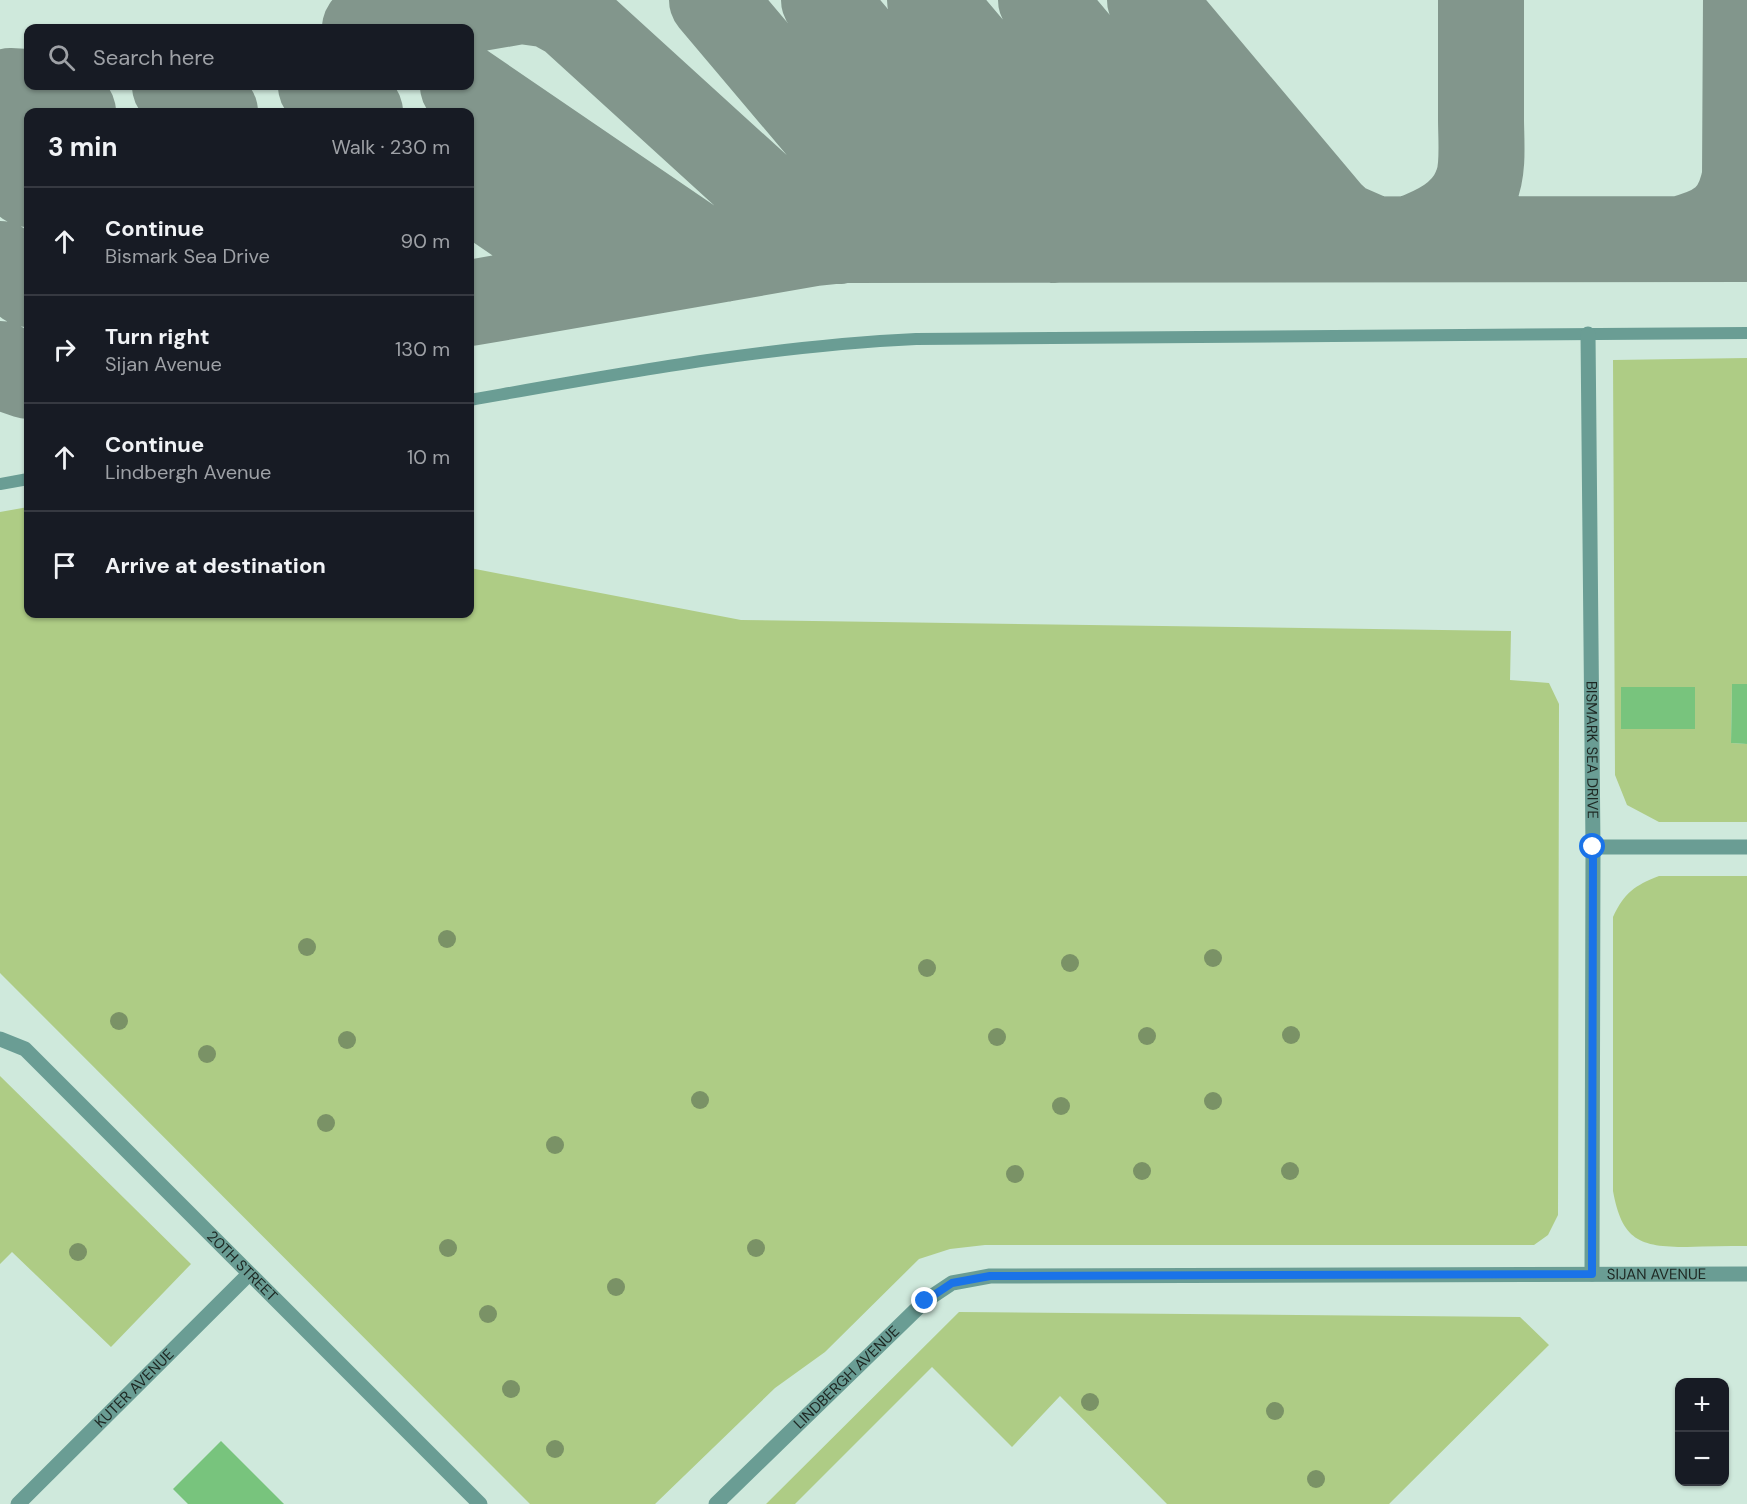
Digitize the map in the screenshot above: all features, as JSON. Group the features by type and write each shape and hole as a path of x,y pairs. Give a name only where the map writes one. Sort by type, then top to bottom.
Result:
{"street":[{"name":"BISMARK SEA DRIVE","path":"1588,334 1593,847 1592,1274"},
{"path":"1593,847 1747,847"},
{"name":"20TH STREET","path":"0,1039 25,1049 480,1504"},
{"name":"KUTER AVENUE","path":"18,1504 249,1274"},
{"name":"SIJAN AVENUE","path":"990,1276 1747,1274"},
{"name":"LINDBERGH AVENUE","path":"716,1504 925,1301 952,1283 990,1276"}],"lane":[{"path":"474,399 756,353 916,339 1747,333"},
{"path":"0,484 24,480"}],"green space":[{"path":"1747,358 1747,684 1732,684 1731,743 1747,744 1747,822 1659,822 1627,805 1615,775 1613,360","holes":["1621,687 1695,687 1621,729"]},
{"path":"24,508 24,618 474,618 474,569 741,620 1511,631 1510,680 1549,683 1559,704 1558,1215 1548,1235 1534,1245 985,1245 950,1249 919,1259 825,1352 775,1388 655,1504 530,1504 0,973 0,512"},
{"path":"1659,876 1747,876 1747,1246 1670,1247 1645,1242 1628,1230 1617,1207 1613,1191 1613,917 1631,891"},
{"path":"0,1076 191,1264 111,1347 12,1252 0,1264"},
{"path":"959,1312 1520,1317 1549,1345 1389,1504 1167,1504 1060,1396 1012,1447 932,1367 795,1504 766,1504"}],"building":[{"path":"1732,684 1747,684 1747,744 1731,743"},
{"path":"1621,687 1695,687 1695,729 1621,729"},
{"path":"221,1441 284,1504 188,1504 173,1489"}],"taxiway":[{"path":"388,24 527,0"},
{"path":"712,0 897,219 909,228 936,240"},
{"path":"824,0 1006,216 1028,232 1055,240"},
{"path":"930,0 1115,219 1135,233 1159,239"},
{"path":"1041,0 1223,216 1235,227 1262,239"},
{"path":"1150,0 1330,214 1342,225 1374,239"},
{"path":"1410,239 1430,231 1457,214 1471,197 1479,180 1482,154 1481,0"},
{"path":"1681,239 1716,226 1731,212 1742,191 1745,177 1746,0"},
{"path":"521,1 550,5 570,16 803,228 817,235 839,241"},
{"path":"181,90 209,108"},
{"path":"327,90 354,108"},
{"path":"469,90 712,256 724,259"},
{"path":"10,91 29,92 43,96 67,108"},
{"path":"0,164 24,181"},
{"path":"474,191 593,272 618,277"},
{"path":"474,302 815,243 844,240 1747,239"},
{"path":"0,264 24,281"},
{"path":"0,364 24,375"}],"route":[{"path":"925,1301 952,1283 990,1276 1592,1274 1593,847"}]}
